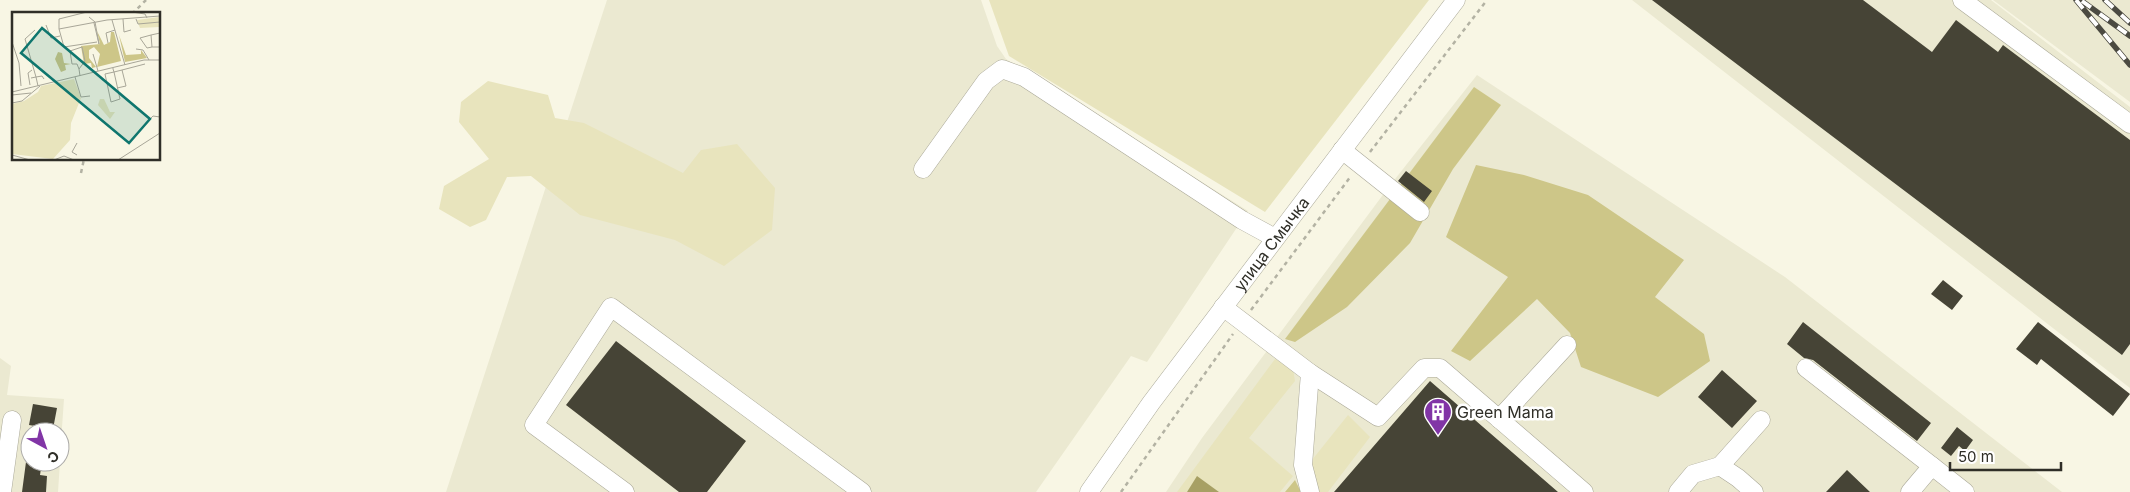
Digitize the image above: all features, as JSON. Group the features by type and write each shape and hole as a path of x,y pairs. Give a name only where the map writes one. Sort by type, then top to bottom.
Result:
{"street":[{"name":"улица Смычка","path":"1089,492 1150,403 1456,0"},
{"path":"1962,0 2130,124"},
{"path":"923,169 986,81 1002,68 1024,77 1242,220 1275,238"},
{"path":"1342,150 1420,212"},
{"path":"626,492 534,426 611,307 851,489"},
{"path":"1223,307 1310,373 1378,418 1424,368 1440,368 1584,492"},
{"path":"1499,419 1568,345"},
{"path":"1806,368 1965,492"},
{"path":"1310,373 1303,465 1310,492"},
{"path":"2,492 12,420"},
{"path":"1678,492 1693,474 1720,466 1761,420"},
{"path":"1720,466 1754,492"},
{"path":"1910,492 1932,466"}],"path":[{"path":"134,12 146,0"},
{"path":"1121,492 1242,322 1487,0"},
{"path":"82,173 84,160"}],"shaded area":[{"path":"607,0 981,0 997,46 1006,59 1248,211 1147,362 1131,356 1036,492 446,492"},
{"path":"989,0 1429,0 1265,212 1009,56"},
{"path":"1632,0 1991,0 2130,107 2130,388"},
{"path":"1993,0 2130,0 2130,102"},
{"path":"1477,75 1785,277 2062,492 1166,492 1202,438 1388,188"},
{"path":"488,81 548,95 555,118 584,123 683,173 701,150 737,144 775,188 772,230 724,266 675,240 580,215 531,176 507,177 486,220 470,227 439,209 444,186 489,159 459,122 461,102"},
{"path":"1474,87 1501,105 1453,169 1410,243 1347,307 1295,342 1285,339"},
{"path":"1476,165 1524,175 1588,195 1684,260 1655,297 1704,334 1710,361 1658,397 1581,367 1570,333 1537,299 1470,361 1451,351 1508,277 1446,237"},
{"path":"0,358 11,366 7,395 64,399 62,422 20,422 20,472 59,472 58,492 0,492"},
{"path":"1275,359 1293,369 1295,381 1249,438 1293,476 1280,492 1219,492 1198,477 1187,492 1177,492"},
{"path":"1348,415 1370,437 1328,492 1315,492 1308,465"},
{"path":"1197,476 1219,492 1187,492"},
{"path":"1295,480 1301,492 1285,492"}],"building":[{"path":"1652,0 1863,0 1932,52 1956,20 1998,52 2003,45 2130,140 2130,344 2122,355"},
{"path":"1406,171 1432,191 1424,202 1398,181"},
{"path":"1943,280 1963,296 1952,310 1931,294"},
{"path":"1803,322 1931,423 1917,441 1813,360 1804,358 1787,344"},
{"path":"2038,322 2130,394 2113,416 2041,359 2037,365 2016,349"},
{"path":"616,341 746,441 707,492 679,492 566,405"},
{"path":"1722,370 1757,401 1732,428 1698,397"},
{"name":"Green Mama","path":"1430,381 1558,492 1334,492"},
{"path":"33,404 57,408 54,422 30,422"},
{"path":"1957,427 1973,440 1965,451 1959,446 1951,456 1941,448"},
{"path":"1847,470 1870,492 1826,492"},
{"path":"25,472 40,472 40,475 47,476 46,492 22,492"}],"railway":[{"path":"2076,0 2130,65"},
{"path":"2105,0 2130,23"},
{"path":"2082,1 2130,36"}],"place":[{"name":"Green Mama","path":"1438,436"}]}
